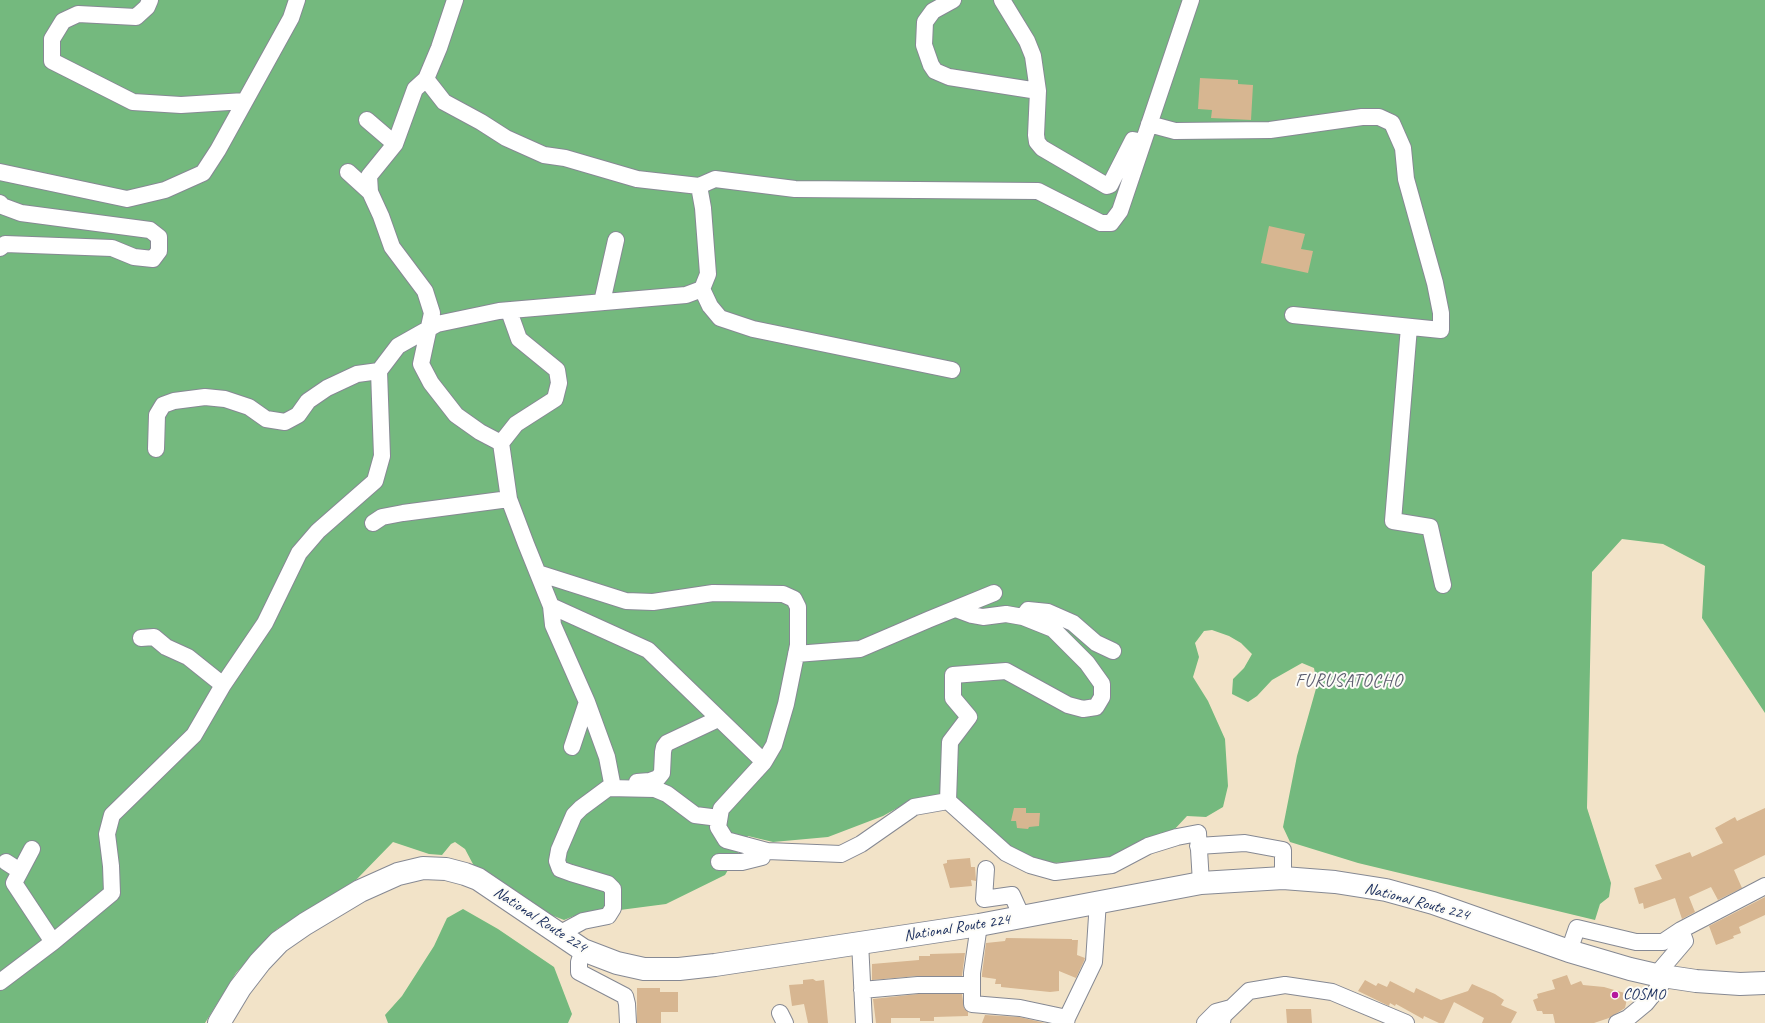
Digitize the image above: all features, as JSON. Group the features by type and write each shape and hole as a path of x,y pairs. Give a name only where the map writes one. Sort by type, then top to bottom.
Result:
{"highway":[{"name":"National Route 224","path":"219,1023 240,988 260,962 279,942 305,924 360,891 398,874 423,868 446,869 478,879 583,950 617,963 644,969 679,969 715,965 979,925 1098,901 1201,883 1283,878 1335,882 1386,890 1432,903 1569,951 1630,969 1662,976 1740,984 1765,983"}],"street":[{"path":"150,0 147,7 136,17 78,14 63,21 52,39 52,61 134,102 181,105 245,101"},
{"path":"0,172 127,199 165,190 203,173 218,150 291,18 297,0"},
{"path":"370,192 369,176 395,144 415,89 426,79 439,48 455,0"},
{"path":"953,0 933,11 925,22 924,45 931,65 935,71 948,77 1038,91"},
{"path":"1002,0 1027,40 1033,56 1038,91 1036,135 1037,142 1042,148 1107,186 1110,184 1133,140 1143,142"},
{"path":"426,79 444,102 481,122 506,138 544,155 565,158 638,179 699,186 715,179 795,188 1038,191 1101,223 1111,223 1120,211 1191,0"},
{"path":"1149,124 1174,131 1270,130 1362,117 1379,117 1392,123 1403,148 1406,179 1435,283 1441,313 1441,330 1293,315"},
{"path":"367,120 395,144"},
{"path":"348,172 370,192 382,216 392,247 425,291 432,313 430,329 422,353 421,364 431,383 456,415 480,432 501,443"},
{"path":"699,186 703,208 708,274 702,289 710,306 720,318 746,327 952,370"},
{"path":"0,203 2,206 21,214 150,230 159,237 159,251 153,260 134,256 112,248 5,244 0,248"},
{"path":"602,302 616,240"},
{"path":"0,982 13,970 53,942 112,893 111,866 107,834 112,815 194,735 223,685 265,623 299,553 318,531 375,481 382,456 379,371 398,346 438,324 472,316 499,311 553,305 686,294 702,289"},
{"path":"509,311 519,339 557,370 559,383 555,399 516,424 501,443 509,499 551,606 553,625 587,702 618,788"},
{"path":"1409,327 1393,521 1430,527 1443,585"},
{"path":"156,450 157,415 163,405 174,401 205,397 225,399 249,408 266,419 285,422 298,415 308,401 327,388 357,374 379,371"},
{"path":"373,523 382,517 403,513 509,499"},
{"path":"538,573 626,602 653,602 713,593 783,594 794,599 798,606 798,645 786,704 774,745 764,762 721,809 718,827 726,840 763,850 841,854 861,844 914,807 948,801"},
{"path":"796,654 860,649 994,594"},
{"path":"551,606 648,650 764,762"},
{"path":"948,801 950,742 969,717 953,698 953,675 1006,670 1068,705 1083,709 1096,707 1102,697 1102,684 1087,663 1053,629 1023,617 1006,614 983,617 972,615 956,609"},
{"path":"1023,617 1028,610 1048,612 1073,623 1096,643 1113,651"},
{"path":"141,638 154,636 166,647 188,657 223,685"},
{"path":"572,747 587,702"},
{"path":"618,788 633,783 650,781 658,778 662,773 664,746 667,743 718,719"},
{"path":"559,934 583,921 608,916 613,908 613,889 608,884 560,868 557,861 559,850 574,815 608,788 655,789 667,794 695,815 719,818"},
{"path":"948,801 1006,853 1030,865 1055,872 1112,865 1148,846 1177,837 1198,833 1201,883"},
{"path":"1198,846 1246,843 1283,850 1283,878"},
{"path":"32,849 14,883 53,942"},
{"path":"719,862 742,862 762,857 763,850"},
{"path":"6,862 20,871"},
{"path":"986,868 984,899 1012,895 1022,917"},
{"path":"1569,951 1577,928 1636,942 1663,942 1681,930 1765,886"},
{"path":"979,925 972,974 972,1004 1020,1008 1066,1021 1094,962 1098,901"},
{"path":"1617,1023 1628,1018 1646,1003 1685,941 1681,930"},
{"path":"860,942 864,1023"},
{"path":"583,950 579,972 624,996 628,1004 628,1023"},
{"path":"862,990 918,985 972,985"},
{"path":"1222,1023 1223,1016 1249,991 1285,985 1332,992 1406,1023"},
{"path":"1205,1023 1216,1012 1231,1008"}],"green space":[{"path":"0,0 1765,0 1765,713 1702,618 1705,566 1663,544 1622,539 1592,572 1587,808 1611,883 1609,897 1600,904 1595,920 1358,863 1290,842 1283,827 1297,756 1317,685 1314,668 1302,663 1272,680 1257,696 1248,702 1232,694 1233,679 1244,668 1252,654 1241,643 1229,636 1212,630 1204,631 1195,643 1199,657 1193,677 1208,701 1225,739 1228,786 1223,807 1206,817 1187,816 1173,831 1106,862 1043,863 1020,855 957,803 908,802 883,816 828,837 773,842 748,836 725,875 666,904 574,916 564,920 546,913 474,866 465,849 455,842 451,844 442,855 429,854 393,842 356,880 277,929 236,973 205,1023 0,1023"},
{"path":"463,909 498,929 554,967 572,1014 568,1023 388,1023 385,1015 402,996 434,946 447,918"}],"building":[{"path":"1200,78 1238,80 1238,84 1253,85 1251,120 1211,118 1212,110 1198,109"},
{"path":"1269,226 1305,234 1301,249 1313,251 1308,273 1261,263"},
{"path":"1014,808 1026,808 1026,813 1040,813 1039,826 1029,827 1028,829 1017,828 1016,821 1011,821"},
{"path":"1765,808 1765,855 1734,870 1742,888 1718,900 1711,887 1689,897 1695,912 1682,919 1675,898 1644,909 1643,903 1639,904 1634,888 1662,879 1655,865 1690,852 1692,857 1723,843 1715,828 1735,817 1737,821"},
{"path":"970,858 971,867 975,867 976,881 971,880 972,886 950,888 943,864 947,863 947,860"},
{"path":"1765,897 1765,915 1739,927 1741,933 1733,936 1734,938 1716,945 1709,926"},
{"path":"1006,938 1078,940 1077,955 1085,958 1076,978 1059,971 1059,991 1050,992 1001,987 1001,984 995,984 996,979 982,977 982,974 986,943 1005,941"},
{"path":"965,953 962,976 917,976 872,980 872,964 919,960 919,956 930,956 930,954"},
{"path":"1567,975 1571,985 1581,981 1583,985 1604,987 1628,994 1625,1008 1609,1018 1594,1023 1555,1023 1553,1014 1543,1014 1542,1011 1537,1011 1533,1000 1538,998 1537,994 1555,989 1552,980"},
{"path":"813,979 816,981 824,980 828,1023 808,1023 804,1004 792,1006 789,985 803,984 803,980"},
{"path":"1365,980 1376,986 1378,983 1387,987 1390,981 1414,993 1416,988 1441,1000 1468,991 1472,984 1495,994 1504,1000 1501,1005 1517,1012 1511,1023 1482,1023 1484,1018 1454,1002 1444,1023 1439,1023 1424,1016 1423,1019 1396,1004 1395,1006 1390,1003 1389,1006 1358,991"},
{"path":"637,988 660,988 660,992 678,992 678,1012 661,1012 661,1023 637,1023"},
{"path":"918,994 962,994 964,1008 968,1012 968,1016 934,1017 934,1021 920,1021 920,1018 891,1018 891,1023 876,1023 873,999"},
{"path":"1286,1009 1311,1009 1312,1023 1287,1023"},
{"path":"985,1015 1019,1017 1045,1023 982,1023"}],"place":[{"name":"COSMO","path":"1615,995"}],"district":[{"name":"FURUSATOCHO","path":"1349,681"}]}
